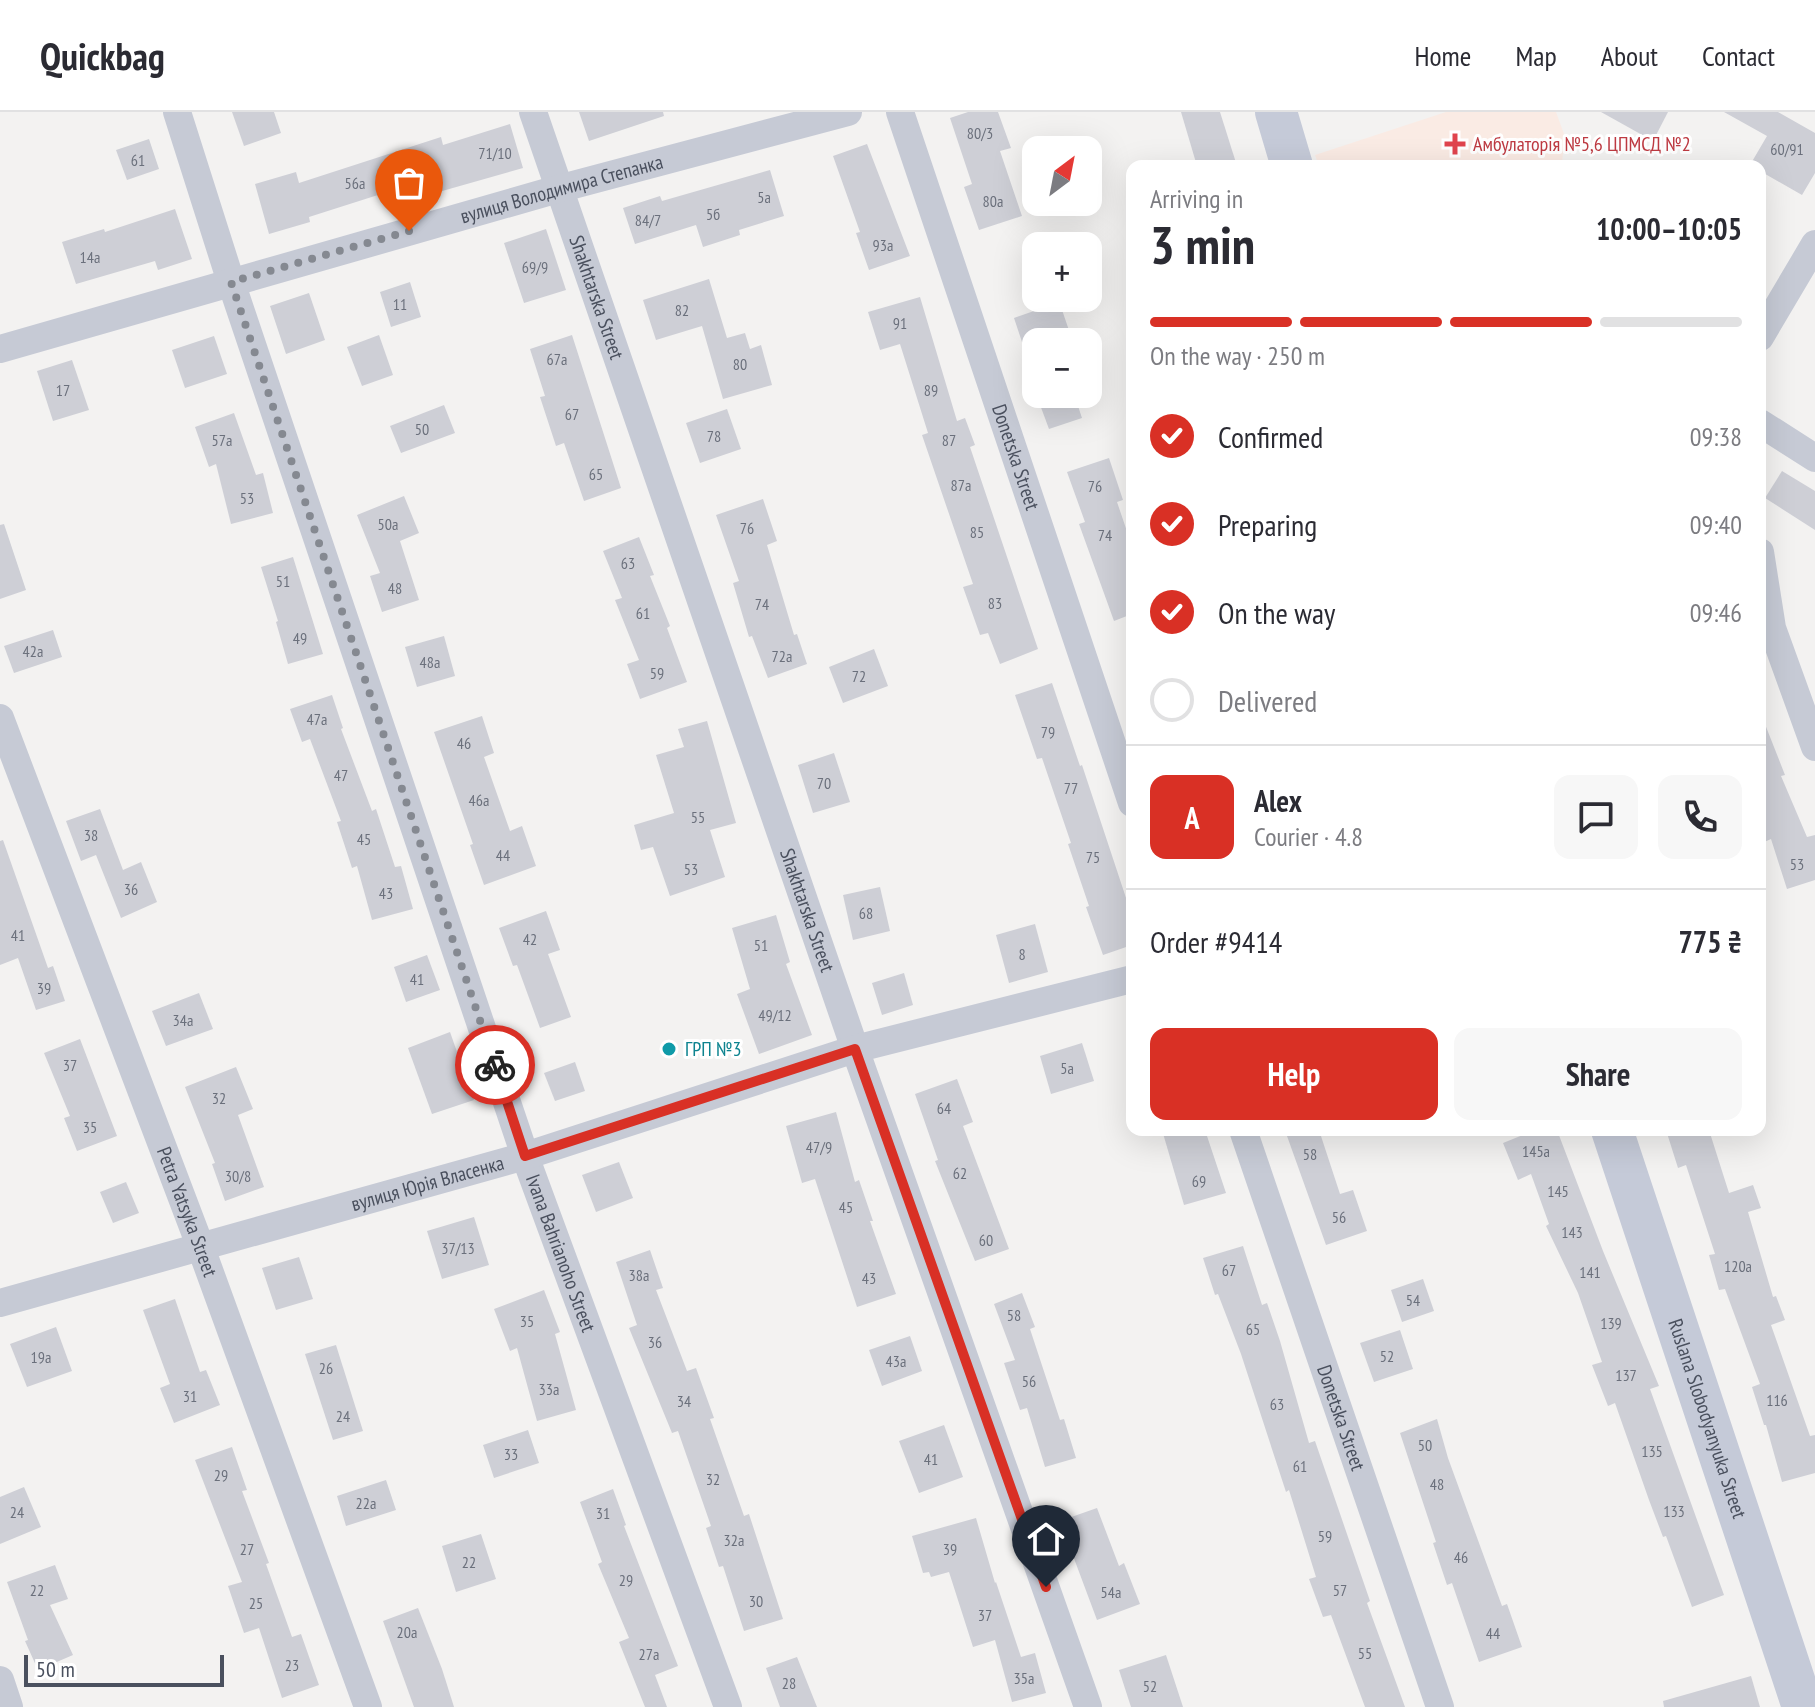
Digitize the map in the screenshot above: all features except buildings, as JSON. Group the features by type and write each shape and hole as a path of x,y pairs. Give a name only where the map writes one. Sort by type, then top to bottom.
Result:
{"main road":[{"path":"1276,112 1290,160"},
{"name":"Ruslana Slobodyanyuka Street","path":"1614,1136 1803,1707"}],"street":[{"name":"Ivana Bahrianoho Street","path":"177,112 231,282 525,1156 728,1707"},
{"name":"Shakhtarska Street","path":"533,112 855,1049 1088,1707"},
{"name":"вулиця Володимира Степанка","path":"0,349 558,189 848,112"},
{"name":"Donetska Street","path":"900,112 1126,785"},
{"path":"1766,327 1815,244"},
{"path":"1766,427 1815,458"},
{"path":"1766,590 1772,628 1815,747"},
{"name":"Petra Yatsyka Street","path":"0,718 201,1248 368,1707"},
{"name":"вулиця Юрія Власенка","path":"0,1303 525,1156 855,1049 1126,981"},
{"name":"Donetska Street","path":"1245,1136 1440,1707"},
{"path":"0,1680 9,1707"}],"shaded area":[{"name":"Амбулаторія №5,6 ЦПМСД №2","path":"1446,112 1556,112 1564,134 1562,160 1317,160 1315,155"}],"way so far":[{"path":"409,231 231,282 495,1065"}],"place":[{"name":"Амбулаторія №5,6 ЦПМСД №2","path":"1455,144"},
{"name":"ГРП №3","path":"669,1049"}],"route":[{"path":"495,1065 525,1156 855,1049 1046,1587"}]}
